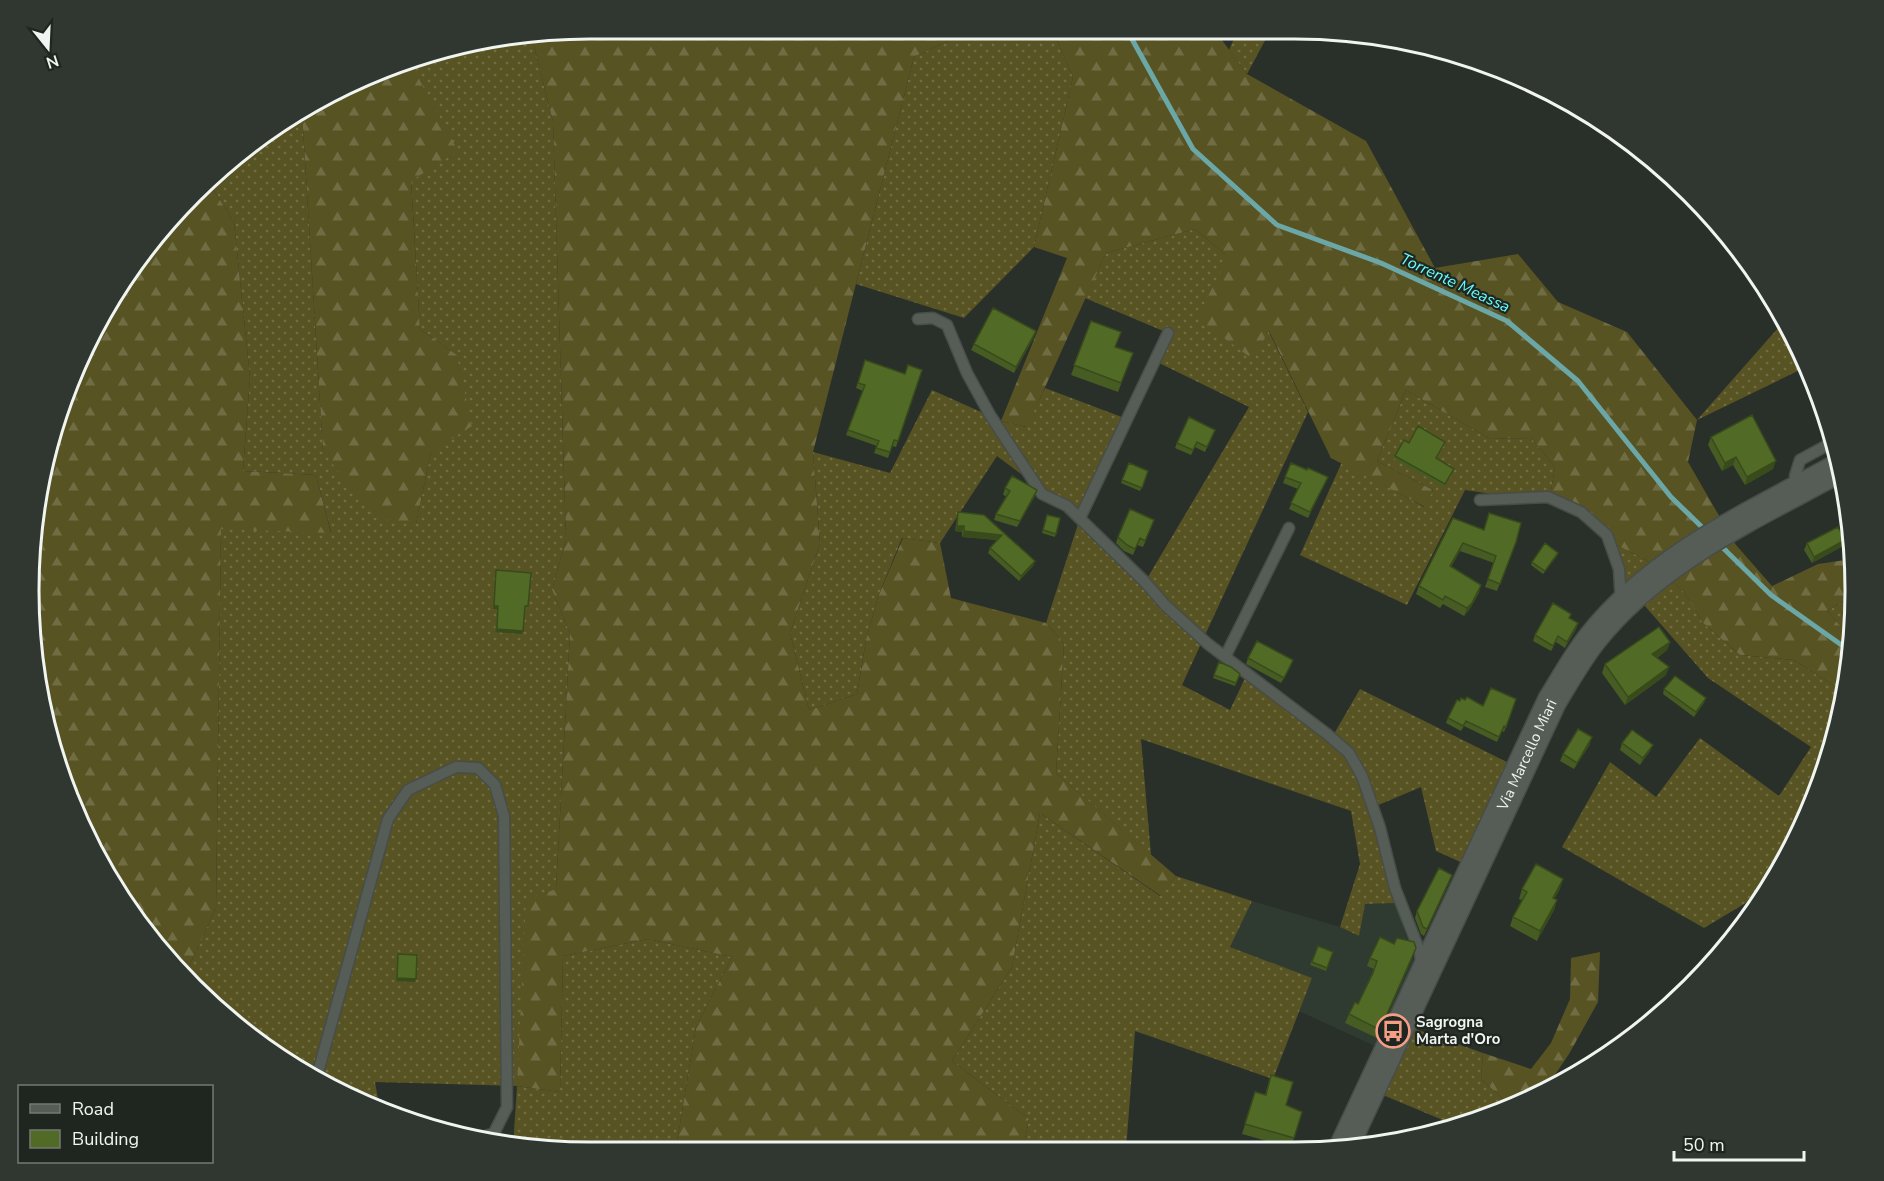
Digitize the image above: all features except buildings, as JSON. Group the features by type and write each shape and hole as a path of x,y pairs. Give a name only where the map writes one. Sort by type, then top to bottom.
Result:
{"main road":[{"name":"Via Marcello Miari","path":"1348,1139 1552,701 1591,639 1622,606 1660,572 1694,548 1831,472"}],"lane":[{"path":"918,319 933,318 947,325 967,373 990,415 1042,494 1067,506 1145,582 1165,605 1225,657 1349,753 1362,776 1380,828 1395,888 1420,952 1422,982"},
{"path":"1080,518 1168,333"},
{"path":"1798,490 1795,476 1800,460 1825,446"},
{"path":"1480,500 1548,497 1581,512 1607,535 1619,569 1622,606"},
{"path":"1225,657 1289,528"},
{"path":"319,1070 388,819 408,790 456,767 478,768 495,785 504,816 507,1107 493,1133"}],"shaded area":[{"path":"1252,901 1340,927 1359,936 1364,904 1396,903 1419,979 1388,1052 1299,1011 1311,978 1230,947"}],"green space":[{"path":"590,39 952,39 914,57 813,452 820,543 790,633 809,710 857,694 866,640 878,597 903,538 940,543 951,598 1046,623 1064,644 1056,773 1176,876 1161,896 1040,813 1012,967 952,1061 1029,1119 1025,1142 677,1142 696,1027 732,957 648,939 563,956 560,1092 517,1086 526,900 556,889 570,633 552,590 566,539 553,122 533,42"},
{"path":"952,39 1056,39 1073,77 1034,247 964,318 856,284 914,57"},
{"path":"1056,39 1221,39 1247,74 1366,141 1435,268 1518,254 1558,302 1627,332 1697,420 1688,462 1736,545 1772,586 1818,564 1844,560 1845,600 1827,611 1844,630 1836,687 1794,660 1740,655 1703,623 1684,592 1646,560 1603,538 1579,515 1549,502 1555,467 1531,438 1490,439 1406,390 1377,461 1433,490 1425,507 1331,458 1269,331 1251,358 1197,318 1228,257 1195,229 1106,253 1027,427 1001,421 1067,258 1034,247 1073,77"},
{"path":"1234,39 1266,39 1247,74 1229,50"},
{"path":"533,42 553,122 566,539 552,590 570,633 556,889 517,1086 375,1082 378,1100 315,1068 284,1049 227,1005 189,967 216,908 221,528 331,532 316,475 243,471 250,377 234,222 213,189 255,153 303,121 323,452 416,524 431,452 457,355 420,329 411,181 413,68 483,50"},
{"path":"413,68 458,151 411,181 420,329 457,355 472,426 431,452 416,524 375,518 323,452 303,121 347,96"},
{"path":"213,189 234,222 250,377 243,471 316,475 331,533 221,529 216,908 189,967 153,926 113,866 81,802 58,733 44,662 39,590 40,554 50,483 68,413 81,379 113,315 132,284 176,227"},
{"path":"1195,229 1228,257 1268,330 1308,412 1182,685 1230,710 1246,676 1331,739 1360,689 1519,768 1474,868 1436,851 1421,787 1369,809 1396,903 1365,904 1359,936 1340,927 1360,864 1351,811 1141,739 1151,855 1056,773 1064,644 1046,623 1080,518 1145,582 1249,407 1155,361 1168,333 1085,298 1106,253"},
{"path":"1778,328 1799,370 1697,420"},
{"path":"1045,388 1127,419 1080,518 997,456 940,543 902,538 878,597 866,640 857,694 809,710 790,633 820,543 813,452 890,473 932,390 1001,421 1026,427"},
{"path":"1406,390 1490,439 1531,438 1555,467 1549,502 1465,490 1407,605 1300,555 1342,462 1424,507 1433,490 1377,461"},
{"path":"1603,538 1646,560 1684,592 1703,623 1740,655 1794,660 1836,687 1816,768 1803,802 1771,866 1749,901 1704,928 1562,847 1610,762 1656,797 1700,738 1779,796 1811,747 1708,678 1644,605 1624,613 1613,566"},
{"path":"1845,600 1844,630 1827,611"},
{"path":"1040,813 1160,896 1176,876 1252,901 1230,947 1312,978 1273,1079 1135,1031 1127,1142 1025,1142 1029,1119 952,1061 1012,967"},
{"path":"648,939 732,957 696,1027 677,1142 554,1141 514,1136 517,1086 560,1092 563,956"},
{"path":"1600,952 1598,1002 1554,1076 1505,1100 1481,1079 1483,1053 1531,1069 1551,1043 1570,999 1571,958"},
{"path":"1407,1026 1483,1053 1481,1079 1505,1100 1444,1121 1371,1090"}],"waterway":[{"name":"Torrente Meassa","path":"1132,39 1193,149 1277,225 1381,263 1507,321 1578,381 1671,497 1706,531"},
{"name":"Torrente Meassa","path":"1719,544 1771,595 1842,645"}],"place":[{"name":"Sagrogna Marta d'Oro","path":"1393,1031"}]}
